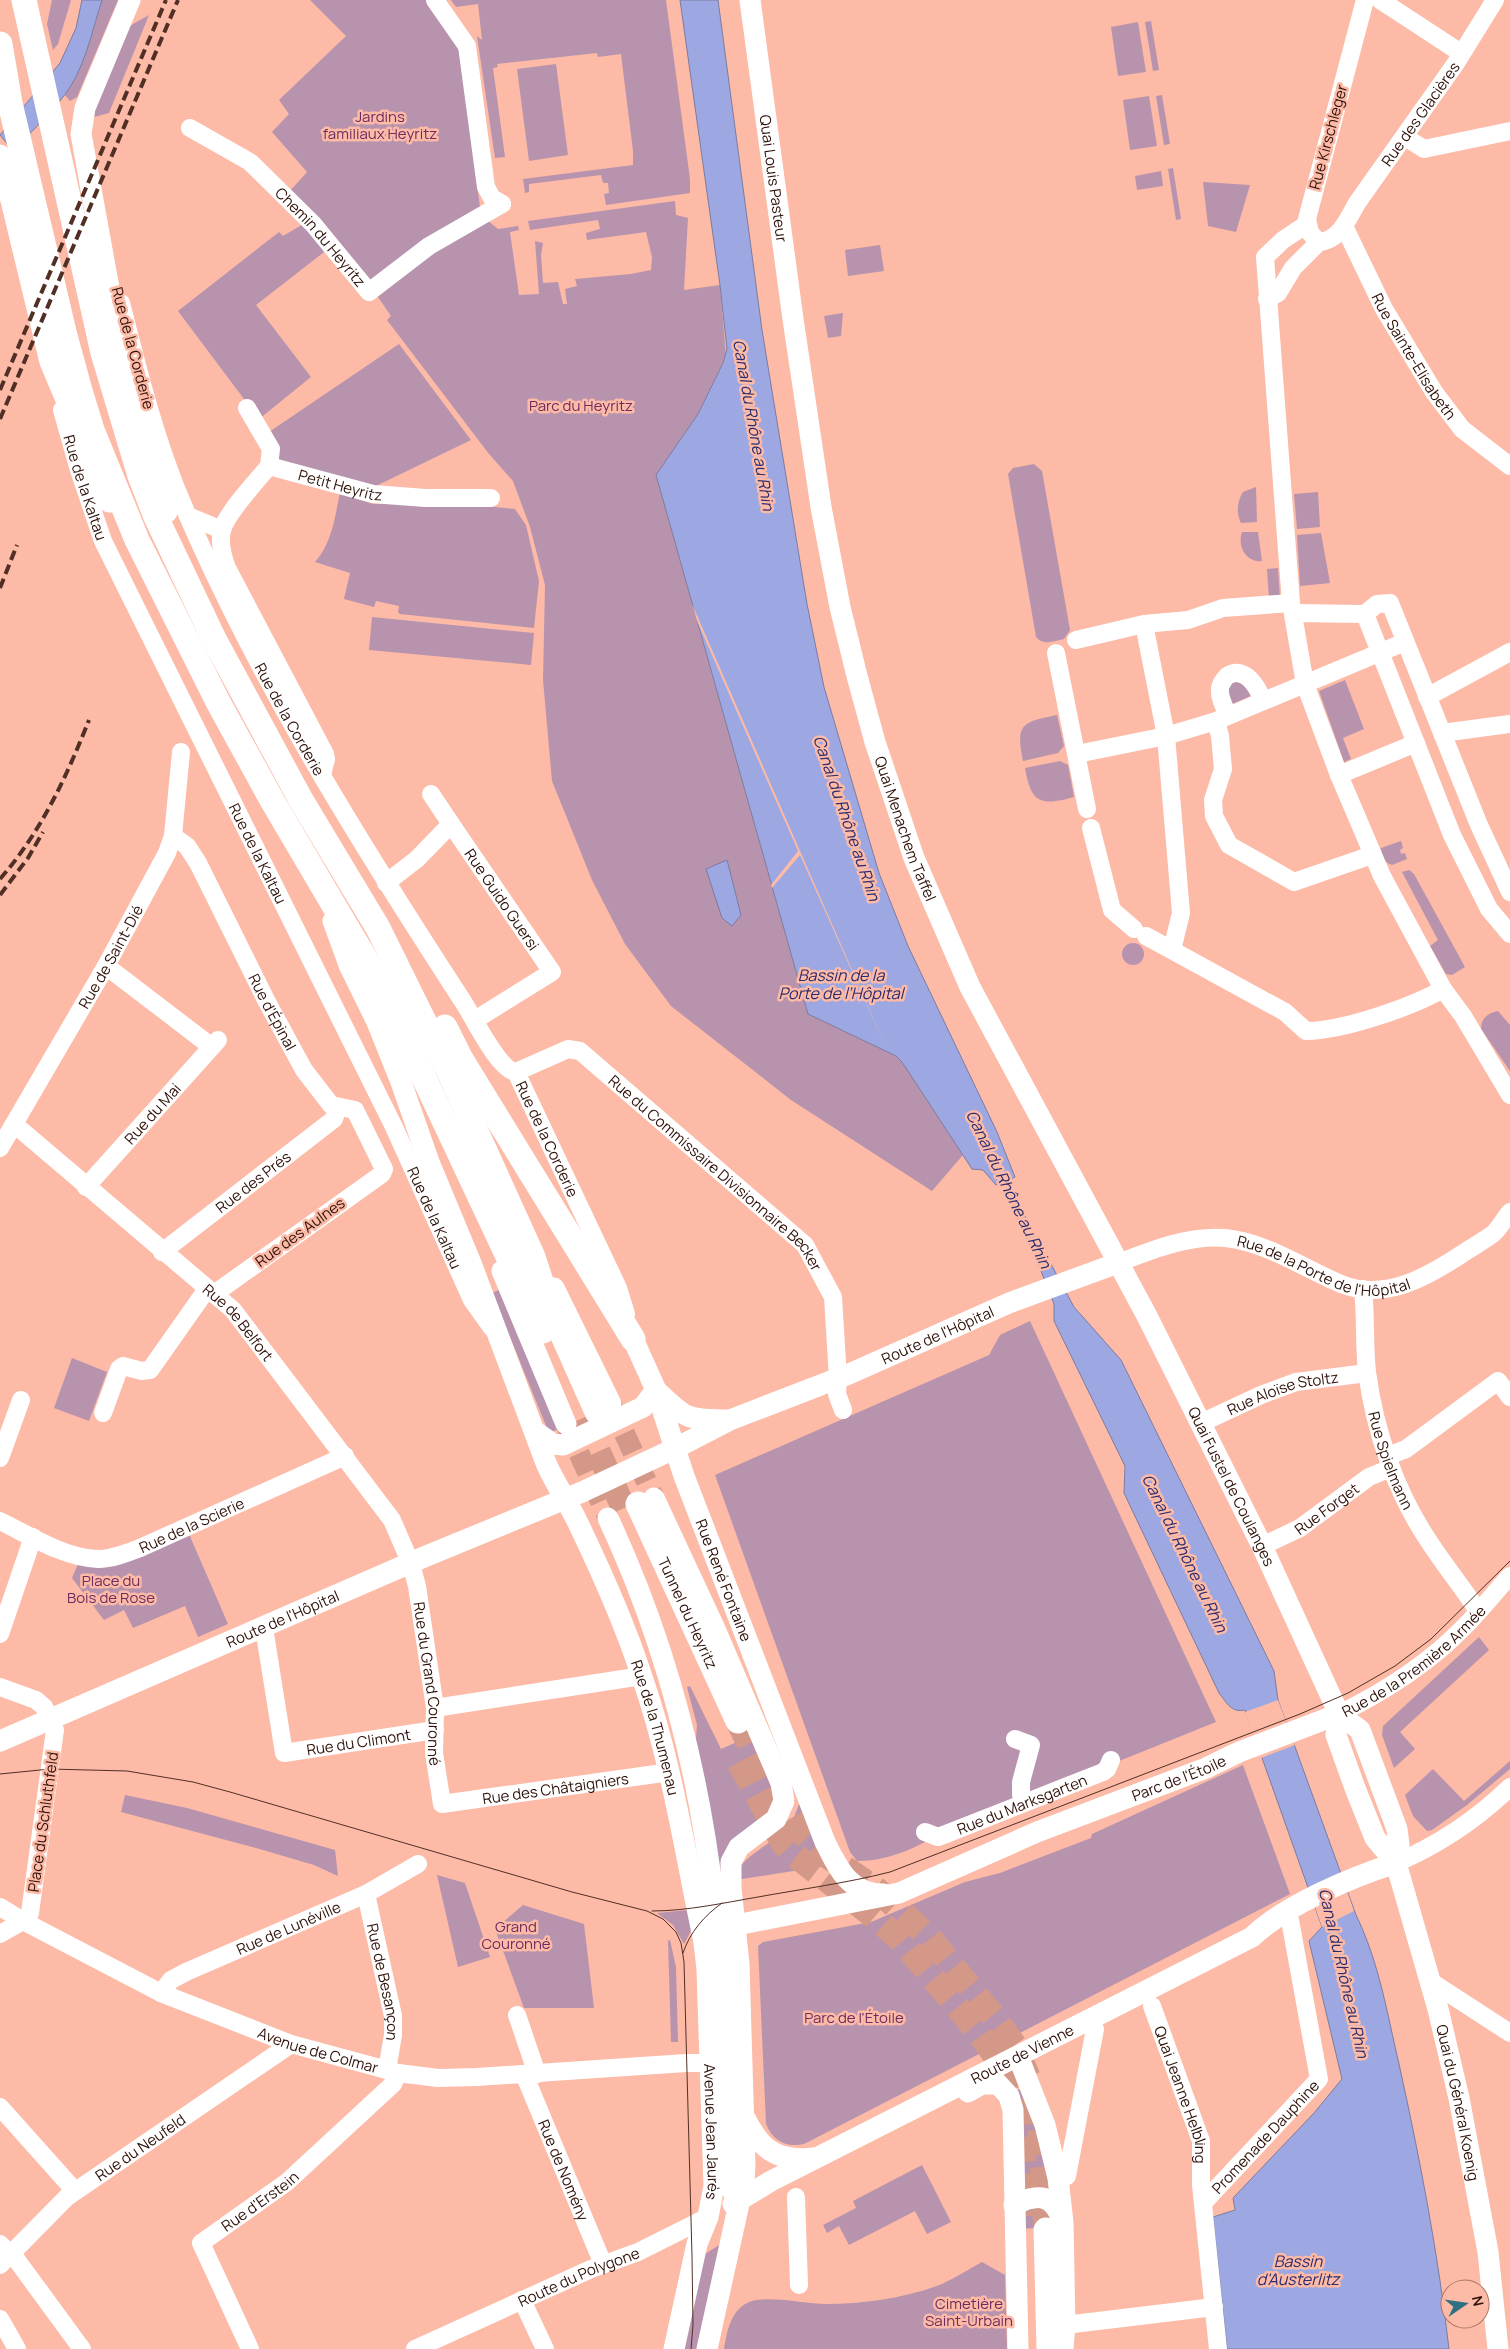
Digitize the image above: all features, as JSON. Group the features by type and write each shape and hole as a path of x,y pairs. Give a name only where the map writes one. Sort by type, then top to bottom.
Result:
{"highway":[{"path":"24,0 103,353 124,427 153,509 191,594 302,800 378,928 452,1078 532,1257 589,1414"},
{"path":"0,44 10,103 8,158 65,336 92,430 137,540 218,702 273,802 379,982 491,1218 589,1414"},
{"path":"378,928 416,975 462,1058 634,1339"},
{"name":"Tunnel du Heyritz","path":"631,1508 730,1725"},
{"path":"1034,2349 1047,2228"},
{"path":"1047,2228 1049,2349"}],"main road":[{"name":"Rue de la Corderie","path":"100,231 84,150 82,122 92,90 130,0"},
{"name":"Quai Louis Pasteur","path":"750,0 799,357"},
{"path":"8,158 50,362 112,510 127,532"},
{"path":"100,231 132,407 179,550 191,594"},
{"name":"Quai Menachem Taffel","path":"799,357 821,507 840,607 876,742 914,858 970,987 1118,1263"},
{"path":"92,430 103,471 127,532 211,702 381,1005 507,1283 589,1414"},
{"name":"Rue de la Thumenau","path":"333,921 349,965 376,1022 401,1082 429,1162 471,1263 551,1476 577,1520 617,1608 642,1676 719,1932 707,1969"},
{"name":"Route de l'Hôpital","path":"0,1741 564,1499 676,1448 730,1420 838,1378 1038,1292 1118,1263"},
{"name":"Quai Fustel de Coulanges","path":"1118,1263 1262,1546 1340,1714"},
{"name":"Rue de la Corderie","path":"634,1339 656,1390"},
{"path":"536,1432 553,1444 563,1445 643,1407 656,1390 685,1416 697,1419 730,1420"},
{"name":"Rue René Fontaine","path":"656,1390 684,1476 748,1638 795,1769"},
{"path":"631,1508 715,1629 781,1783 784,1801 776,1819 745,1842 734,1853 719,1932"},
{"path":"631,1508 646,1608 672,1683 692,1761 719,1932"},
{"name":"Rue de la Première Armée","path":"1239,1752 1340,1714"},
{"name":"Quai du Général Koenig","path":"1340,1714 1360,1730 1397,1829 1399,1845 1396,1863 1444,2031 1478,2198 1488,2252 1498,2349"},
{"name":"Parc de l'Étoile","path":"719,1932 894,1894 1038,1832 1206,1768 1239,1752"},
{"path":"730,1874 743,1859 785,1828 797,1798 795,1769"},
{"path":"795,1769 807,1793 825,1842 840,1872 857,1888 880,1894 894,1894"},
{"name":"Route de Vienne","path":"740,2200 764,2185 1252,1937 1266,1924 1303,1903 1367,1873 1396,1863"},
{"name":"Avenue Jean Jaurès","path":"674,2349 697,2244 708,2217 714,2186 724,2070 739,1964 719,1932"},
{"name":"Avenue Jean Jaurès","path":"707,1969 724,2070 730,2179 734,2192 740,2200"},
{"path":"1018,2056 1049,2139 1058,2178 1047,2228 1065,2325 1063,2349"},
{"name":"Avenue Jean Jaurès","path":"707,2349 740,2200 745,2166 744,2116 724,2070"},
{"path":"912,2109 925,2114 982,2084 998,2084 1009,2096 1013,2110 1018,2349"},
{"path":"744,2116 750,2130 773,2154 796,2160 819,2157"},
{"path":"1014,2205 1031,2198 1045,2198 1054,2204 1047,2228"},
{"name":"Route du Polygone","path":"708,2217 740,2200"}],"street":[{"name":"Chemin du Heyritz","path":"190,128 250,162 313,224 369,292 429,246 502,204 492,198 486,187 467,46 435,0"},
{"name":"Rue Kirschleger","path":"1307,224 1308,213 1365,0"},
{"path":"1380,0 1461,53"},
{"name":"Rue des Glacières","path":"1344,226 1357,203 1405,137 1495,0"},
{"path":"1405,137 1424,149 1510,131"},
{"path":"1319,242 1310,233 1307,224 1283,240 1265,257 1292,608 1305,684 1372,855 1443,989 1463,1016 1510,1095"},
{"path":"1267,299 1278,293 1293,268 1319,242 1333,238 1344,226"},
{"name":"Rue Sainte-Elisabeth","path":"1344,226 1384,309 1434,392 1462,428 1510,466"},
{"name":"Rue de la Corderie","path":"100,231 114,273 147,405 162,450 188,516 235,614 322,775 386,883 499,1060 508,1070 516,1072 618,1288 634,1339"},
{"name":"Rue de la Kaltau","path":"50,362 79,470 104,541 394,1127 472,1300 478,1311 496,1332"},
{"path":"247,408 271,449 268,466 232,512 222,530 222,549 227,568 325,754 326,759 322,775"},
{"name":"Petit Heyritz","path":"268,466 373,494 425,498 491,498"},
{"path":"188,516 222,530"},
{"path":"1076,640 1144,624 1188,620 1223,608 1292,608 1364,614 1376,604 1390,603 1479,825 1510,892"},
{"path":"1364,614 1456,843 1489,909 1509,933"},
{"path":"1144,624 1166,736 1181,913 1172,950"},
{"path":"1077,754 1166,736 1222,718 1381,654 1405,642"},
{"path":"1427,697 1510,652"},
{"path":"1056,653 1087,809"},
{"path":"1263,702 1258,689 1251,680 1242,674 1230,675 1224,680 1220,691 1222,718 1220,736 1223,769 1213,800 1214,816 1229,846 1294,882 1372,855"},
{"path":"1442,733 1510,724"},
{"path":"1339,774 1416,743"},
{"name":"Rue de Saint-Dié","path":"0,1148 106,966 167,853 173,836 181,752"},
{"path":"386,883 417,859 451,824 432,794"},
{"name":"Rue Guido Guersi","path":"451,824 552,972 475,1020"},
{"path":"1091,828 1112,910 1140,932 1285,1012 1306,1031 1339,1028 1429,997 1443,989"},
{"name":"Rue d'Épinal","path":"173,836 187,846 198,863 266,1000 304,1070 331,1105 350,1108 359,1116 384,1170"},
{"name":"Rue du Mai","path":"86,1187 215,1044 106,966"},
{"name":"Rue du Commissaire Divisionnaire Becker","path":"516,1072 568,1049 580,1051 804,1245 833,1298 838,1378"},
{"name":"Rue des Prés","path":"162,1252 334,1119 335,1107"},
{"name":"Rue de Belfort","path":"14,1124 237,1316 392,1520 411,1564"},
{"name":"Rue des Aulnes","path":"103,1414 119,1369 123,1366 142,1371 150,1370 210,1291 382,1174 384,1170"},
{"name":"Rue de la Porte de l'Hôpital","path":"1118,1263 1195,1238 1224,1238 1266,1249 1344,1284 1363,1289 1403,1286 1421,1280 1494,1232 1510,1212"},
{"name":"Rue Spielmann","path":"1363,1289 1367,1373 1377,1421 1389,1462 1400,1490 1429,1542 1478,1611"},
{"name":"Rue Aloïse Stoltz","path":"1201,1423 1261,1395 1296,1382 1367,1373"},
{"path":"838,1378 837,1394 843,1410"},
{"name":"Rue Forget","path":"1262,1546 1300,1528 1498,1381 1510,1397"},
{"path":"0,1458 21,1400"},
{"name":"Rue de la Scierie","path":"0,1521 78,1555 98,1559 119,1556 345,1456"},
{"path":"0,1634 33,1537"},
{"name":"Rue du Grand Couronné","path":"411,1564 417,1586 435,1708 434,1753 442,1804"},
{"name":"Rue de la Première Armée","path":"1340,1714 1397,1682 1452,1638 1510,1576"},
{"name":"Rue du Climont","path":"264,1628 284,1753 435,1730"},
{"path":"435,1708 642,1676"},
{"path":"0,1687 36,1700 44,1706 50,1720"},
{"name":"Place du Schluthfeld","path":"23,1921 28,1917 32,1906 42,1832 55,1730 50,1720"},
{"path":"1019,1746 1021,1795"},
{"name":"Rue du Marksgarten","path":"931,1834 1103,1772 1108,1769 1111,1760"},
{"name":"Rue des Châtaigniers","path":"442,1804 670,1772"},
{"path":"1396,1863 1426,1850 1469,1822 1510,1788"},
{"name":"Rue de Lunéville","path":"161,1993 171,1980 186,1972 366,1894 418,1864"},
{"name":"Rue de Besançon","path":"366,1894 393,2016 393,2072"},
{"name":"Avenue de Colmar","path":"0,1907 23,1921 161,1993 291,2044 393,2072 438,2078 664,2066 724,2070"},
{"name":"Promenade Dauphine","path":"1203,2203 1319,2079 1290,1920"},
{"path":"0,1934 23,1921"},
{"path":"1430,1981 1509,2029"},
{"name":"Quai Jeanne Helbling","path":"1152,2006 1201,2141 1201,2185 1218,2349"},
{"path":"517,2014 530,2074"},
{"path":"1067,2176 1095,2028"},
{"name":"Rue du Neufeld","path":"3,2254 60,2202 76,2190 291,2044"},
{"name":"Rue d'Erstein","path":"250,2349 201,2244 287,2182 394,2084 393,2072"},
{"name":"Rue de Nomény","path":"530,2074 603,2264"},
{"path":"0,2107 76,2190"},
{"path":"796,2197 799,2285"},
{"name":"Route du Polygone","path":"415,2349 603,2264 638,2252 708,2217"},
{"path":"3,2254 82,2349"},
{"path":"522,2300 545,2349"},
{"path":"1065,2325 1214,2307"},
{"path":"0,2319 17,2349"}],"green space":[{"path":"52,0 71,0 58,44 53,50 47,24"},
{"path":"102,0 118,0 77,97 70,101 64,94 82,63"},
{"name":"Parc du Heyritz","path":"310,0 426,0 459,47 481,215 498,229 518,226 519,230 510,232 519,295 539,294 535,241 543,243 541,255 543,283 558,282 563,304 567,304 565,289 577,286 575,279 631,274 651,270 652,257 646,232 587,240 586,233 600,229 598,220 530,230 528,221 675,201 676,215 688,218 684,290 720,285 726,356 698,414 656,475 808,1014 896,1056 902,1062 963,1155 932,1191 791,1100 671,1006 625,944 592,880 552,781 543,680 545,585 530,527 513,481 489,454 387,320 391,316 361,272 290,191 307,172 272,132 289,114 279,100 346,36"},
{"path":"451,0 666,0 690,179 690,193 606,205 604,194 609,193 608,183 603,183 601,175 529,184 529,192 525,193 523,179 633,165 633,151 621,54 598,57 597,53 497,64 498,67 493,68 505,157 495,158 477,36 482,40 478,4 456,7"},
{"path":"149,15 109,113 90,118 128,27"},
{"path":"1151,21 1159,70 1153,71 1145,22"},
{"path":"1138,22 1146,72 1118,76 1111,27"},
{"path":"556,64 568,155 529,161 517,69"},
{"path":"1162,95 1170,144 1164,145 1156,96"},
{"path":"1149,96 1157,146 1130,150 1123,100"},
{"path":"1173,168 1181,219 1176,220 1168,169"},
{"path":"1161,171 1163,186 1137,190 1135,176"},
{"path":"1203,182 1250,185 1236,232 1208,226"},
{"path":"305,223 328,249 256,305 311,377 259,419 178,311 279,232 283,236"},
{"path":"880,245 884,271 848,276 845,250"},
{"path":"843,313 841,336 828,338 824,316"},
{"path":"399,344 471,440 376,486 277,462 269,432"},
{"path":"1034,464 1042,471 1070,630 1064,639 1049,642 1039,640 1036,637 1008,474 1013,468"},
{"path":"1256,487 1257,522 1241,523 1238,503 1243,492"},
{"path":"340,492 373,504 476,505 515,509 526,525 539,581 534,628 400,614 398,612 399,606 376,601 374,607 344,599 350,573 315,562 321,555 329,538"},
{"path":"1318,492 1320,527 1297,529 1294,494"},
{"path":"1242,532 1258,532 1262,561 1251,559 1244,552 1241,543"},
{"path":"1321,533 1330,583 1300,586 1297,535"},
{"path":"1278,568 1280,599 1269,600 1267,569"},
{"path":"372,617 534,633 531,665 369,650"},
{"path":"1238,679 1255,694 1228,706 1227,686"},
{"path":"1345,680 1364,729 1343,738 1351,759 1344,762 1319,691"},
{"path":"1057,715 1064,746 1058,753 1023,761 1020,739 1024,726 1036,720"},
{"path":"1060,761 1068,765 1074,797 1053,801 1039,799 1031,789 1025,768"},
{"path":"1401,841 1403,848 1400,850 1401,854 1405,853 1407,859 1392,865 1387,863 1381,848"},
{"path":"1409,870 1414,874 1465,967 1452,975 1446,974 1430,946 1438,940 1402,872"},
{"path":"1133,943 1141,946 1144,954 1141,962 1133,965 1125,962 1122,954 1125,946"},
{"path":"1498,1011 1510,1025 1510,1071 1481,1029 1482,1022 1486,1017"},
{"path":"499,1290 558,1429 549,1433 492,1293"},
{"path":"1030,1321 1216,1722 943,1832 902,1852 880,1859 857,1861 850,1852 715,1475 989,1355 1000,1335"},
{"path":"72,1358 107,1372 89,1421 54,1408"},
{"name":"Place du Bois de Rose","path":"189,1534 228,1624 198,1637 185,1606 133,1628 124,1610 104,1620 72,1578 78,1564"},
{"path":"1479,1637 1489,1650 1400,1732 1415,1749 1394,1768 1382,1735 1383,1726"},
{"path":"690,1686 721,1749 755,1734 776,1783 772,1805 718,1883 695,1751 697,1725 687,1687"},
{"path":"1510,1761 1510,1769 1467,1805 1432,1830 1427,1831 1413,1816 1405,1795 1433,1769 1464,1801"},
{"name":"Parc de l'Étoile","path":"1243,1765 1290,1894 804,2144 786,2144 772,2135 766,2124 758,1946 763,1942 871,1922 965,1882 1000,1873 1091,1838 1092,1834"},
{"path":"125,1795 187,1808 335,1850 338,1876 314,1865 121,1812"},
{"path":"802,1795 831,1865 736,1880 737,1872 748,1858 788,1828"},
{"path":"437,1875 465,1883 490,1957 458,1967"},
{"name":"Grand Couronné","path":"523,1905 584,1924 594,2008 524,2008 495,1929"},
{"path":"688,1910 692,1929 684,1944 673,1925 657,1913"},
{"path":"670,1940 676,1967 678,2042 671,2042 668,1941"},
{"path":"1024,2087 1051,2174 1019,2178 1014,2092"},
{"path":"922,2165 951,2222 927,2234 915,2211 849,2245 839,2226 827,2233 823,2225 856,2208 853,2201"},
{"path":"1031,2207 1047,2207 1052,2227 1020,2229 1022,2214"},
{"path":"724,2242 701,2349 679,2349 700,2257"},
{"name":"Cimetière Saint-Urbain","path":"982,2262 1005,2275 1007,2349 724,2349 728,2329 733,2317 741,2307 755,2300 775,2299 817,2304 840,2304 885,2299 914,2293 942,2284"}],"water":[{"path":"82,0 102,0 86,53 77,74 59,102 13,151 0,135 60,63 76,28"},
{"path":"680,0 718,0 762,330 807,604 824,687 879,873 908,946 997,1132 1015,1177 1009,1180 1011,1186 1044,1257 1048,1264 1051,1264 1074,1307 1121,1360 1274,1671 1278,1700 1356,1915 1371,1951 1382,1988 1407,2100 1440,2277 1440,2329 1446,2329 1449,2349 1227,2349 1213,2217 1235,2210 1233,2198 1314,2113 1342,2079 1309,1941 1322,1927 1245,1710 1233,1709 1219,1693 1124,1493 1125,1466 1054,1321 1054,1304 1037,1261 1001,1183 996,1185 983,1170 972,1169 902,1062 896,1056 808,1014 656,475 698,414 723,363 727,349 720,285"},
{"path":"727,860 741,915 732,926 722,918 706,869"}],"pier":[{"path":"692,604 888,1052 800,855 772,888 771,885 798,851 697,621"},
{"path":"1278,1700 1295,1745 1261,1758 1245,1712"},
{"path":"1341,1874 1354,1911 1322,1927 1309,1890"}],"tunnel":[{"path":"611,1404 654,1498"},
{"path":"583,1418 625,1511"},
{"path":"566,1424 608,1518"},
{"path":"738,1721 763,1772 797,1828 827,1856 876,1889 929,1937 1015,2046 1028,2077"},
{"path":"739,1762 783,1843 796,1856 901,1940 980,2034 996,2057 1009,2082 1020,2116 1029,2216"},
{"path":"1040,2130 1046,2230"}],"tram line":[{"path":"652,1911 705,1906 841,1883 890,1872 1300,1714 1348,1693 1395,1666 1431,1639 1510,1561"},
{"path":"0,1774 50,1769 127,1771 193,1782 572,1892 647,1911 663,1919 676,1932 681,1943 684,1962 692,2256 693,2325 691,2349"},
{"path":"683,1953 698,1925 722,1903"}],"railway":[{"path":"0,390 166,0"},
{"path":"0,419 178,0"},
{"path":"0,588 17,545"},
{"path":"0,879 28,842 51,804 89,720"},
{"path":"0,895 28,858 43,832"}],"park label":[{"name":"Jardins familiaux Heyritz","path":"380,124"}],"water label":[{"name":"Canal du Rhône au Rhin","path":"754,425"},
{"name":"Canal du Rhône au Rhin","path":"847,818"},
{"name":"Bassin de la Porte de l’Hôpital","path":"841,984"},
{"name":"Canal du Rhône au Rhin","path":"1009,1189"},
{"name":"Canal du Rhône au Rhin","path":"1185,1553"},
{"name":"Canal du Rhône au Rhin","path":"1344,1973"},
{"name":"Bassin d'Austerlitz","path":"1298,2270"}]}
